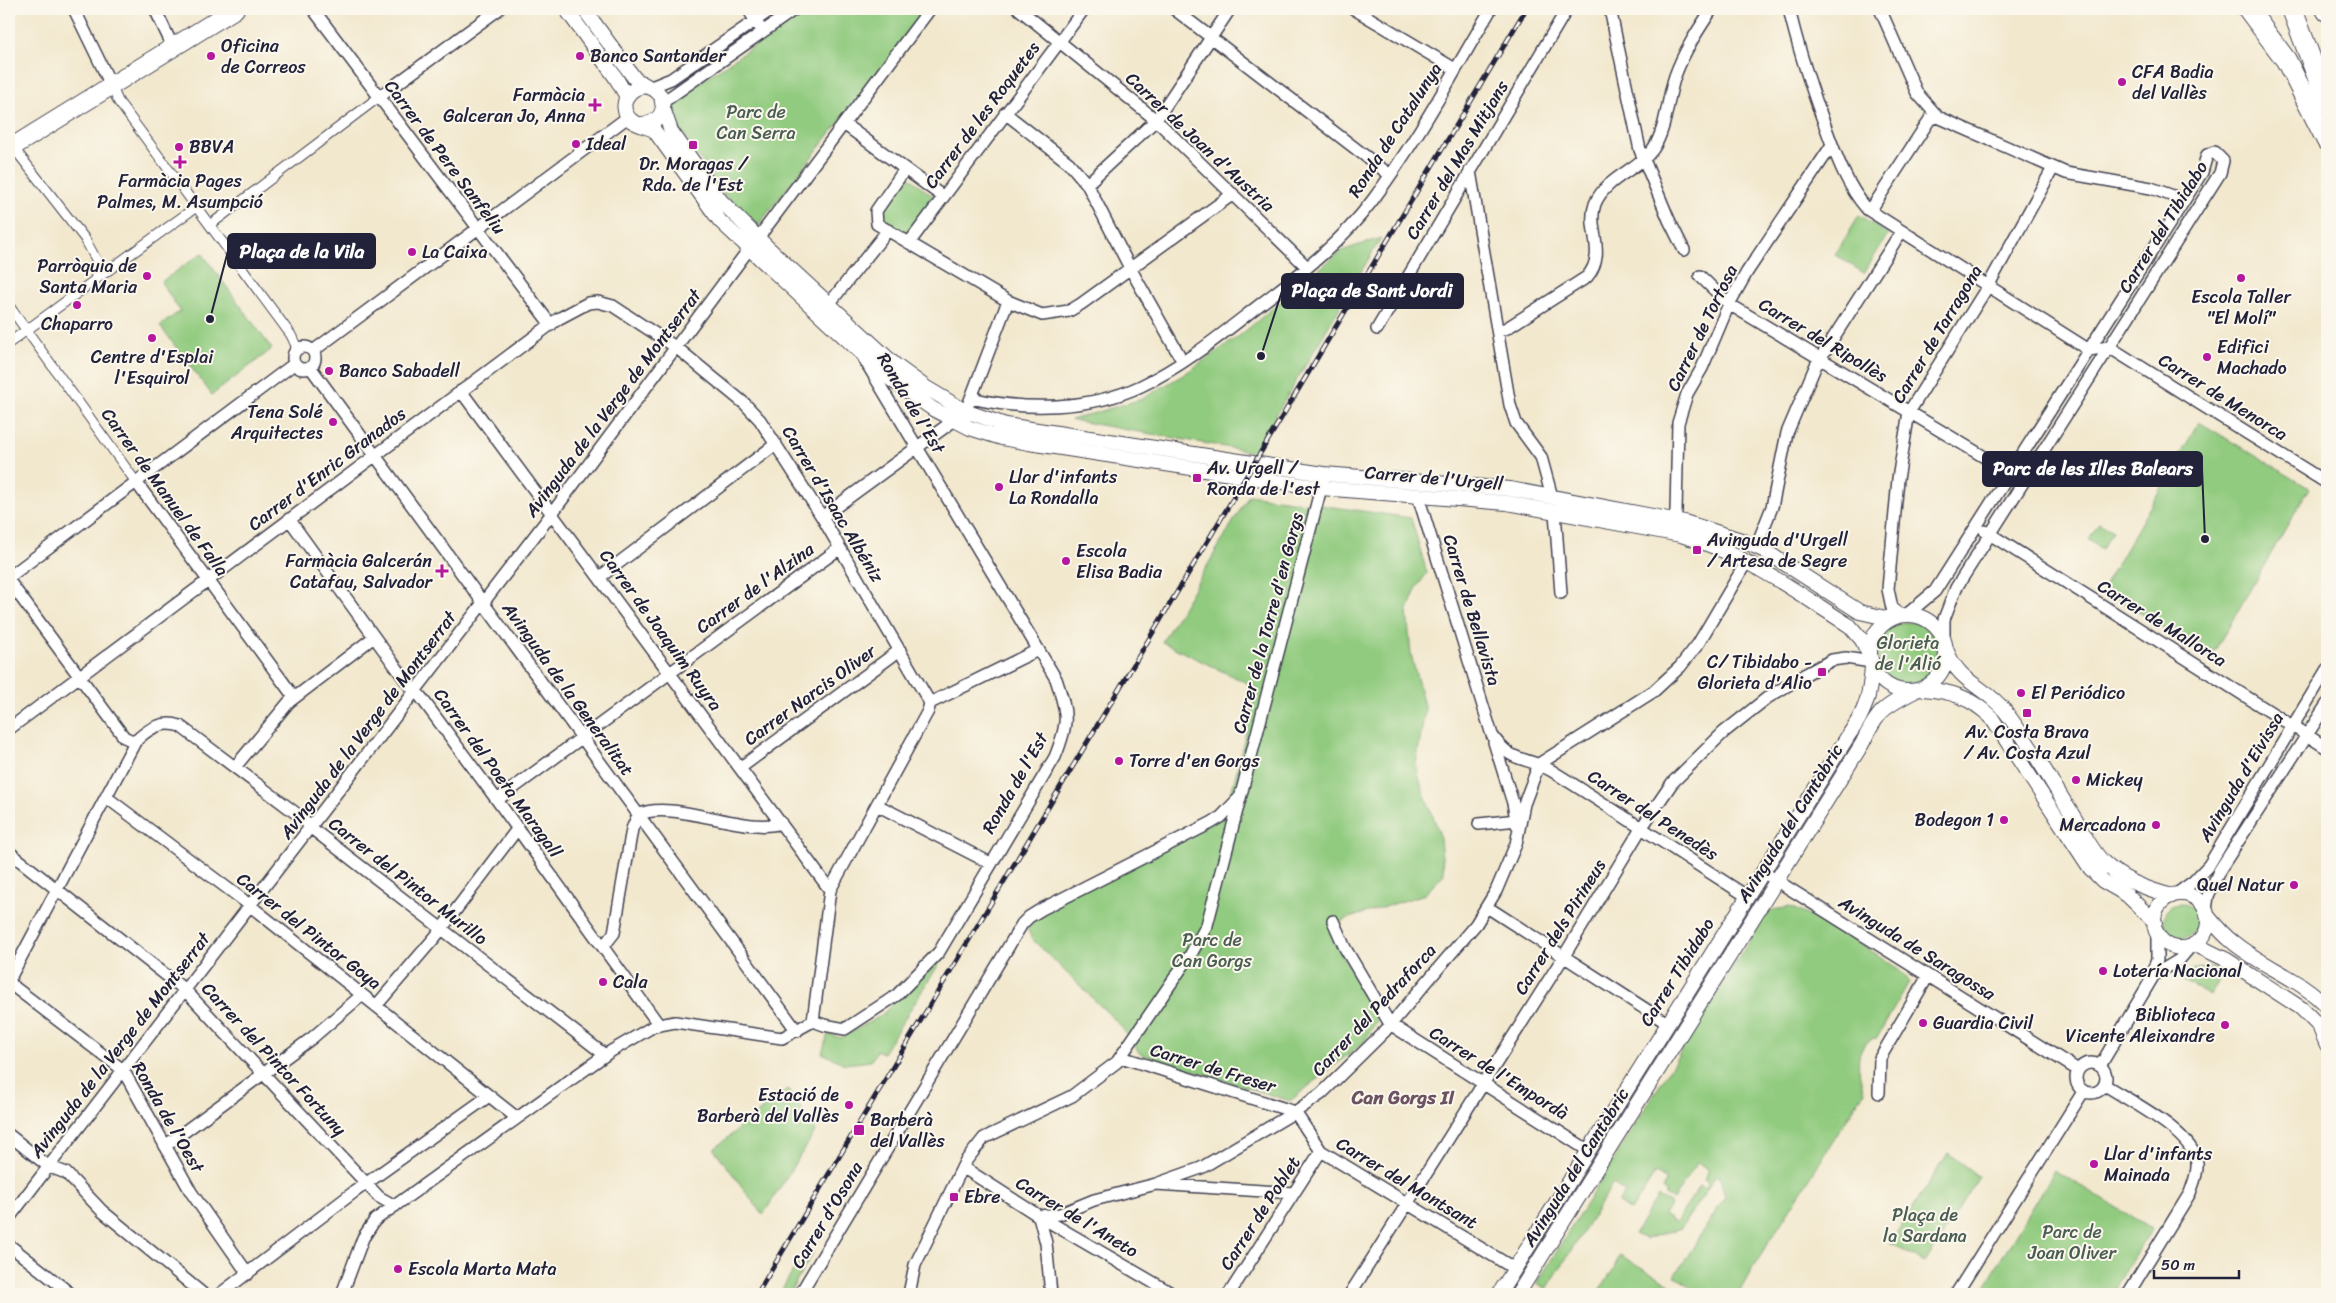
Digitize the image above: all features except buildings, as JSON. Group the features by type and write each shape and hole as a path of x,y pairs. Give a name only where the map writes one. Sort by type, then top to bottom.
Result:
{"highway":[{"path":"2248,9 2286,60 2327,141"},
{"path":"2293,10 2327,102"}],"main road":[{"path":"10,146 235,9"}],"street":[{"path":"74,9 118,101 291,335 297,348"},
{"path":"155,9 173,47"},
{"name":"Carrer de Pere Sanfeliu","path":"313,9 477,229 551,324"},
{"path":"210,225 499,9"},
{"path":"566,9 616,78 626,98 625,109 628,117 640,124 655,121 661,115 663,105 659,93 635,79 584,9"},
{"path":"748,9 762,31"},
{"path":"626,98 636,88 649,87 665,82 772,9"},
{"path":"663,105 762,31 795,9"},
{"name":"Avinguda de la Verge de Montserrat","path":"9,1218 553,512 930,9"},
{"name":"Carrer de Joan d'Austria","path":"1019,9 1156,120 1307,267"},
{"name":"Carrer de les Roquetes","path":"909,243 942,196 1084,9"},
{"path":"1174,9 1390,176"},
{"path":"1087,184 1156,120 1230,9"},
{"path":"1354,9 1368,12 1455,69"},
{"name":"Ronda de Catalunya","path":"963,411 1087,402 1141,386 1198,353 1307,267 1340,238 1371,202 1390,176 1491,9"},
{"name":"Carrer del Mas Mitjans","path":"1377,329 1567,9"},
{"path":"1610,9 1644,158 1668,220 1684,250"},
{"path":"1499,331 1507,328 1587,277 1594,269 1598,252 1592,213 1596,201 1606,188 1653,150 1660,136 1675,76 1690,42 1712,9"},
{"name":"Carrer de Menorca","path":"1789,9 1798,50 1832,146 1850,185 1870,211 1988,286 2100,348 2327,482"},
{"path":"1880,9 1917,93 1938,117 2066,173 2151,188 2184,200"},
{"name":"Ronda de l'Est","path":"663,105 671,131 754,244 886,376 917,399 963,411"},
{"path":"1006,113 1069,163 1087,184 1130,268 1183,362"},
{"path":"313,351 628,117"},
{"path":"1870,211 1930,119 1938,117"},
{"name":"Ronda de l'Est","path":"640,124 654,130 710,210 829,304 895,365 963,411"},
{"path":"844,124 942,196"},
{"path":"10,146 85,239 98,263 95,280"},
{"name":"Carrer de Tortosa","path":"1672,520 1676,512 1678,423 1687,394 1702,368 1729,304 1747,272 1832,146"},
{"name":"Carrer del Tibidabo","path":"1901,616 1935,592 2011,473 2100,348 2220,173 2223,161 2219,155 2214,152 2206,155 2202,172 2104,327 2100,348 1956,588 1944,619 1945,644"},
{"name":"Carrer de Tarragona","path":"1901,616 1892,608 1888,589 1898,479 1909,412 1988,286 2053,168"},
{"path":"905,169 876,211 877,224 1008,301 1042,315 1069,311 1233,194"},
{"path":"1470,170 1513,414 1520,429 1541,457 1552,497"},
{"path":"9,344 196,207"},
{"path":"829,304 888,230"},
{"path":"1756,547 1772,507 1787,433 1816,365 1901,232"},
{"name":"Carrer del Ripollès","path":"1700,276 1729,304 2011,473"},
{"path":"822,517 963,411 1008,301"},
{"name":"Carrer d'Enric Granados","path":"9,729 374,455 571,311 588,303 598,302 613,306 677,348"},
{"name":"Carrer de Manuel de Falla","path":"9,306 207,581 294,698"},
{"path":"2100,348 2105,338 2104,327"},
{"path":"294,364 293,353 297,348 303,346 313,351"},
{"name":"Carrer d'Isaac Albéniz","path":"677,348 745,404 760,420 822,517 930,703"},
{"name":"Ronda de l'Est","path":"813,1021 845,1029 897,995 938,952 1055,758 1066,730 1065,705 1056,678 858,349"},
{"path":"294,364 305,370 310,368 315,363 313,351"},
{"path":"9,981 135,742 124,737 9,579 294,364"},
{"name":"Avinguda de la Generalitat","path":"310,368 797,1031"},
{"name":"Carrer de Joaquim Ruyra","path":"461,391 553,512 830,890"},
{"name":"Carrer de l'Urgell","path":"963,411 970,428 1011,440 1322,481 1418,496 1508,502 1708,543 1748,561 1854,629 1872,662"},
{"path":"600,577 776,444"},
{"name":"Carrer de l'Urgell","path":"1322,481 1499,488 1672,520 1712,530 1756,547 1860,612 1886,618 1901,616"},
{"name":"Carrer de la Torre d'en Gorgs","path":"899,1128 1022,924 1029,917 1221,817 1241,796 1322,481"},
{"name":"Carrer de Bellavista","path":"1418,496 1513,803 1517,840"},
{"path":"1555,512 1561,593"},
{"name":"Carrer del Poeta Maragall","path":"289,519 374,637 498,800 659,1025"},
{"name":"Carrer de Mallorca","path":"1978,526 2327,748"},
{"name":"Carrer de l'Alzina","path":"498,800 840,548"},
{"path":"1517,840 1524,804 1539,764 1654,691 1680,667 1698,644 1748,561"},
{"path":"2327,1008 2312,993 2235,945 2221,932 2200,902 2191,896 2174,895 2133,882 2101,860 2014,723 1989,696 1970,684 1958,672 1951,662 1945,644 1931,623 1922,618 1901,616 1879,630 1870,649 1872,662 1885,683 1899,690 1957,693 1980,707 1991,717 2090,868 2103,881 2126,895 2156,926 2165,942 2171,945 2192,945 2227,960 2301,1008 2319,1026 2327,1045"},
{"path":"235,767 294,698 374,637"},
{"path":"1919,690 1933,682 1941,673 1946,662 1945,644"},
{"name":"Carrer Narcis Oliver","path":"740,768 900,650"},
{"path":"342,1294 367,1229 374,1220 605,1055 654,1026 675,1022 782,1038 813,1021 830,890 928,711 930,703 1038,650"},
{"name":"Carrer dels Pirineus","path":"1350,1294 1564,956 1642,827 1672,783 1689,764 1724,732 1767,698 1832,660 1846,658 1872,662"},
{"name":"Carrer Tibidabo","path":"1499,1294 1667,1022 1860,720 1867,704 1872,662"},
{"name":"Avinguda d'Eivissa","path":"2174,895 2193,882 2209,865 2327,670"},
{"name":"Avinguda del Cantàbric","path":"1518,1294 1881,710 1919,690"},
{"name":"Avinguda d'Eivissa","path":"2207,912 2208,896 2219,871 2327,704"},
{"name":"Carrer del Pintor Murillo","path":"135,742 151,729 163,724 180,726 301,816 311,828 605,1055"},
{"name":"Carrer de Bellavista","path":"1492,735 1509,755 1539,764"},
{"name":"Carrer del Penedès","path":"1539,764 1642,827 1748,897"},
{"path":"910,1294 915,1265 964,1168 965,1162 984,1138 1072,1096 1094,1081 1121,1057 1191,954 1207,925 1241,796"},
{"name":"Carrer del Pintor Goya","path":"106,797 250,906 517,1118"},
{"path":"877,805 990,863"},
{"path":"603,947 612,939 614,933 632,829 638,815 659,810 762,825 781,823"},
{"path":"1479,824 1516,820"},
{"path":"1204,826 1222,825 1228,848"},
{"path":"376,1006 441,929 518,828"},
{"name":"Carrer del Pedraforca","path":"1156,1184 1201,1168 1295,1112 1321,1094 1390,1024 1476,924 1496,891 1517,840"},
{"name":"Carrer del Pintor Fortuny","path":"9,852 185,990 379,1197 395,1206"},
{"name":"Avinguda de Saragossa","path":"1763,872 2078,1070"},
{"path":"2150,981 2156,960 2156,926 2159,906 2174,895"},
{"path":"1487,907 1667,1022"},
{"path":"2100,1066 2154,975 2179,960 2206,932 2207,912"},
{"path":"1333,921 1345,948 1390,1024"},
{"path":"1879,1093 1880,1058 1928,976"},
{"name":"Ronda de l'Oest","path":"9,981 123,1070 191,1192 248,1274"},
{"path":"165,1146 327,1026 362,995"},
{"name":"Carrer de l'Empordà","path":"1390,1024 1589,1151"},
{"name":"Carrer de Freser","path":"1121,1057 1295,1112"},
{"path":"2091,1063 2100,1066 2106,1075 2105,1085 2098,1092 2083,1092 2077,1084 2078,1070 2081,1066 2091,1063"},
{"path":"2105,1085 2170,1126 2189,1145 2197,1165 2196,1179 2190,1193 2128,1294"},
{"path":"1956,1294 2083,1092"},
{"path":"220,1294 489,1096"},
{"name":"Carrer del Montsant","path":"1295,1112 1321,1151 1515,1269"},
{"name":"Carrer d'Osona","path":"800,1294 899,1128"},
{"path":"9,1136 48,1166 66,1173 102,1211 203,1294"},
{"name":"Carrer de Poblet","path":"1229,1294 1321,1151"},
{"path":"1589,1151 1602,1159"},
{"name":"Carrer de l'Aneto","path":"964,1168 1039,1216 1172,1294"},
{"path":"1051,1294 1046,1243 1039,1216 1060,1214 1094,1200 1156,1184 1294,1192"},
{"path":"9,1245 71,1294"}],"green space":[{"name":"Parc de Can Serra","path":"808,9 928,9 756,228 726,197 675,122 671,102"},
{"path":"908,176 934,197 907,236 882,218 882,212"},
{"path":"1859,215 1888,234 1864,273 1835,255"},
{"path":"1381,238 1254,452 1071,420 1142,399 1183,375 1238,337 1341,251"},
{"path":"202,253 272,349 212,395 160,326 180,311 161,282"},
{"path":"2199,422 2309,488 2211,657 2102,590"},
{"name":"Parc de Can Gorgs","path":"1249,495 1411,518 1427,573 1417,587 1407,612 1411,654 1425,710 1416,764 1421,785 1439,832 1444,874 1425,894 1346,919 1330,933 1379,1017 1364,1042 1290,1101 1140,1054 1120,1025 1032,939 1021,916 1204,821 1230,798 1257,688 1162,642"},
{"path":"2099,523 2113,531 2102,549 2088,540"},
{"name":"Glorieta de l'Alió","path":"1902,622 1914,622 1930,631 1937,641 1939,653 1937,665 1930,675 1914,684 1902,684 1891,679 1882,670 1877,659 1877,647 1882,636 1891,627"},
{"path":"2181,904 2188,905 2193,909 2197,914 2197,928 2193,933 2188,937 2181,938 2174,937 2169,933 2165,928 2164,921 2165,914 2169,909 2174,905"},
{"path":"1790,907 1817,920 1874,953 1891,964 1909,982 1877,1038 1871,1039 1861,1050 1859,1070 1864,1092 1751,1271 1740,1291 1744,1294 1702,1294 1675,1276 1725,1197 1720,1178 1716,1176 1681,1228 1646,1239 1634,1234 1658,1196 1671,1204 1664,1215 1676,1223 1699,1186 1706,1189 1708,1182 1704,1179 1709,1170 1697,1162 1673,1200 1665,1195 1667,1192 1662,1189 1667,1180 1655,1173 1631,1211 1618,1203 1625,1192 1613,1184 1547,1289 1537,1283 1766,914 1773,910"},
{"path":"945,945 949,948 883,1053 877,1050 871,1061 845,1064 822,1053 828,1034 841,1038 882,1015"},
{"path":"2213,967 2223,972 2210,996 2179,979 2190,971"},
{"path":"787,1089 816,1130 763,1215 714,1149"},
{"name":"Plaça de la Sardana","path":"1948,1153 1979,1177 1925,1263 1890,1243"},
{"name":"Parc de Joan Oliver","path":"2054,1170 2152,1229 2111,1294 1980,1294"},
{"path":"806,1250 813,1253 789,1294 779,1294"},
{"path":"1620,1255 1670,1284 1663,1294 1596,1294 1611,1274"}],"railway":[{"path":"757,1294 1526,9"}],"place":[{"name":"Oficina de Correos","path":"211,56"},
{"name":"Banco Santander","path":"580,56"},
{"name":"CFA Badia del Vallès","path":"2122,82"},
{"name":"Farmàcia Galceran Jo, Anna","path":"595,105"},
{"name":"Ideal","path":"576,144"},
{"name":"Dr. Moragas / Rda. de l'Est","path":"693,145"},
{"name":"BBVA","path":"179,147"},
{"name":"Farmàcia Pages Palmes, M. Asumpció","path":"180,162"},
{"name":"La Caixa","path":"412,252"},
{"name":"Parròquia de Santa Maria","path":"147,276"},
{"name":"Escola Taller \"El Molí\"","path":"2241,278"},
{"name":"Chaparro","path":"77,305"},
{"name":"Plaça de la Vila","path":"210,319"},
{"name":"Centre d'Esplai l'Esquirol","path":"152,338"},
{"name":"Plaça de Sant Jordi","path":"1261,356"},
{"name":"Edifici Machado","path":"2207,357"},
{"name":"Banco Sabadell","path":"329,371"},
{"name":"Tena Solé Arquitectes","path":"333,422"},
{"name":"Av. Urgell / Ronda de l'est","path":"1197,478"},
{"name":"Llar d'infants La Rondalla","path":"999,487"},
{"name":"Parc de les Illes Balears","path":"2205,539"},
{"name":"Avinguda d'Urgell / Artesa de Segre","path":"1697,550"},
{"name":"Escola Elisa Badia","path":"1066,561"},
{"name":"Farmàcia Galcerán Catafau, Salvador","path":"442,571"},
{"name":"C/ Tibidabo - Glorieta d'Alio","path":"1822,672"},
{"name":"El Periódico","path":"2021,693"},
{"name":"Av. Costa Brava / Av. Costa Azul","path":"2027,713"},
{"name":"Torre d'en Gorgs","path":"1119,761"},
{"name":"Mickey","path":"2076,780"},
{"name":"Bodegon 1","path":"2004,820"},
{"name":"Mercadona","path":"2156,825"},
{"name":"Quel Natur","path":"2294,885"},
{"name":"Lotería Nacional","path":"2103,971"},
{"name":"Cala","path":"603,982"},
{"name":"Guardia Civil","path":"1923,1023"},
{"name":"Biblioteca Vicente Aleixandre","path":"2225,1025"},
{"name":"Estació de Barberà del Vallès","path":"849,1105"},
{"name":"Barberà del Vallès","path":"859,1130"},
{"name":"Llar d'infants Mainada","path":"2094,1164"},
{"name":"Ebre","path":"954,1197"},
{"name":"Escola Marta Mata","path":"398,1269"}],"district":[{"name":"Can Gorgs II","path":"1403,1097"}]}
